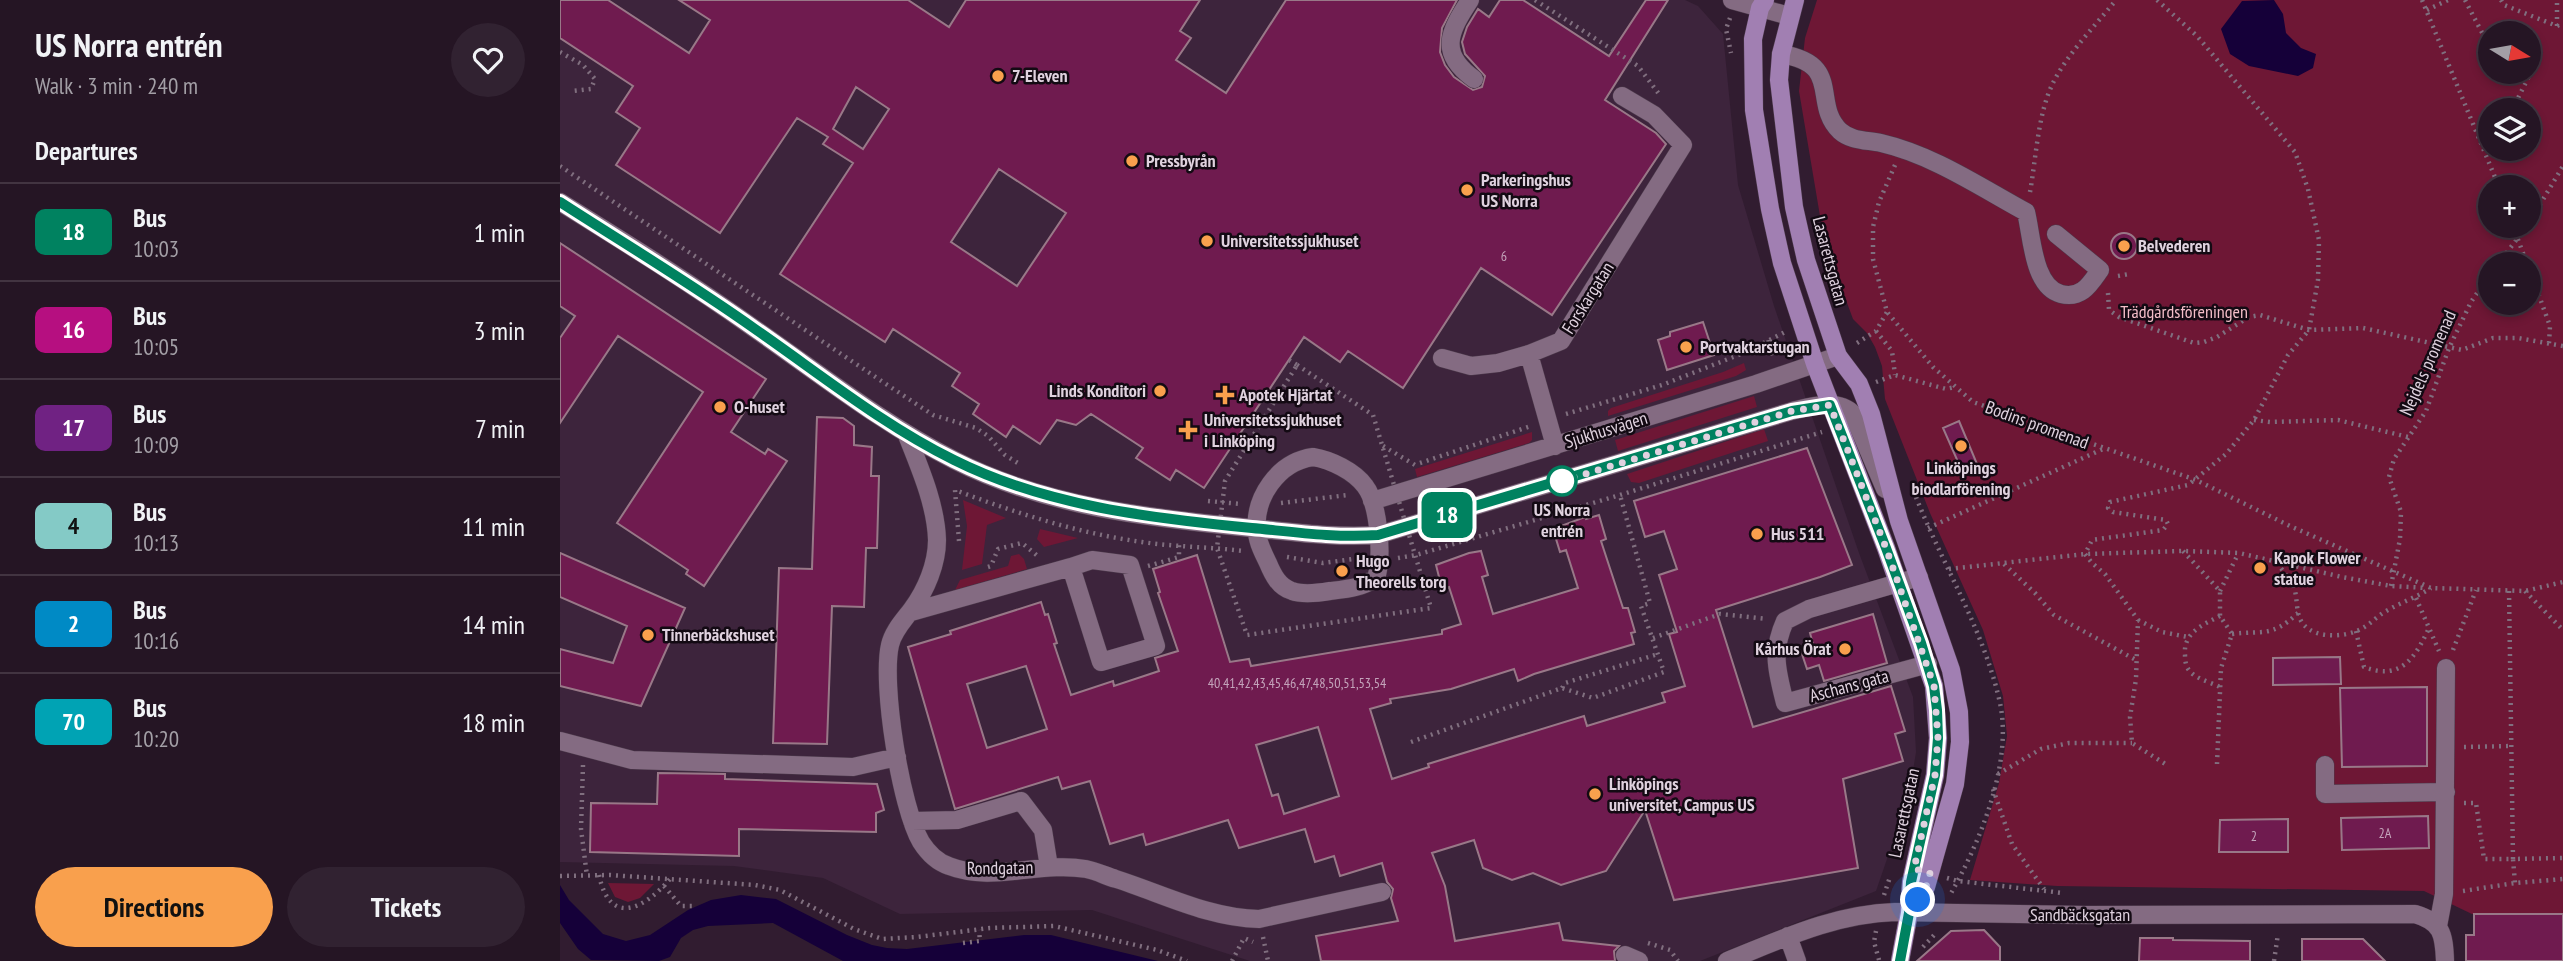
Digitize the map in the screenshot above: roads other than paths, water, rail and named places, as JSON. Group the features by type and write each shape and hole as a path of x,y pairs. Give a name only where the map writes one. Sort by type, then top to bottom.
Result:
{"main road":[{"name":"Lasarettsgatan","path":"1762,4 1753,38 1754,110 1782,263 1815,364 1928,664 1937,710 1935,775 1911,882 1909,913 1900,961"},
{"name":"Lasarettsgatan","path":"1792,8 1780,54 1779,80 1794,207 1806,260 1838,356 1859,384 1871,414 1899,522 1951,670 1959,712 1960,742 1955,784 1926,887 1909,913"}],"street":[{"path":"1470,0 1452,29 1450,41 1458,66 1474,79"},
{"path":"1732,0 1792,8"},
{"path":"1780,54 1797,57 1810,64 1821,78 1832,122 1842,133 1936,162 2026,212 2035,256 2046,285 2060,294 2083,292 2100,270 2056,234"},
{"name":"Forskargatan","path":"1442,359 1471,366 1498,363 1561,341 1683,145 1654,115 1622,96"},
{"name":"Sjukhusvägen","path":"560,202 705,294 906,433 955,461 1020,487 1138,516 1331,537 1378,535 1792,411 1830,405"},
{"path":"1529,354 1555,446"},
{"name":"Sjukhusvägen","path":"1369,493 1555,446 1838,356"},
{"name":"Lasarettsgatan","path":"1830,405 1848,408 1853,414 1899,522"},
{"name":"Rondgatan","path":"906,433 923,478 937,539 935,560 926,586 894,634 887,669 897,757 912,821 921,842 932,857 948,866 968,871 1001,872 1049,867 1086,869 1200,909 1238,918 1259,919 1382,892"},
{"path":"1322,458 1335,464 1369,493 1378,535 1381,561 1376,578 1357,587 1293,592 1272,573 1258,541 1260,506 1271,482 1293,462 1322,458"},
{"path":"911,612 1092,560 1130,565 1156,646 1101,662 1071,567"},
{"path":"1899,583 1919,577"},
{"name":"Aschans gata","path":"1899,583 1809,609 1785,621 1777,637 1775,651 1785,703 1928,664"},
{"path":"2445,961 2443,935 2438,926 2444,894 2446,668"},
{"path":"560,741 632,760 853,766 897,757"},
{"path":"2325,765 2325,794 2446,797"},
{"path":"912,821 957,820 1021,801 1043,830 1049,867"},
{"name":"Sandbäcksgatan","path":"1727,961 1816,925 1864,914 2415,914 2429,918 2438,926"},
{"path":"1788,936 1797,961"}],"place":[{"name":"7-Eleven","path":"998,76"},
{"name":"Pressbyrån","path":"1132,161"},
{"name":"Parkeringshus US Norra","path":"1467,190"},
{"name":"Universitetssjukhuset","path":"1207,241"},
{"name":"Belvederen","path":"2124,246"},
{"name":"Portvaktarstugan","path":"1686,347"},
{"name":"Linds Konditori","path":"1160,391"},
{"name":"Apotek Hjärtat","path":"1225,395"},
{"name":"O-huset","path":"720,407"},
{"name":"Universitetssjukhuset i Linköping","path":"1188,430"},
{"name":"Linköpings biodlarförening","path":"1961,446"},
{"name":"US Norra entrén","path":"1562,481"},
{"name":"Hus 511","path":"1757,534"},
{"name":"Kapok Flower statue","path":"2260,568"},
{"name":"Hugo Theorells torg","path":"1342,571"},
{"name":"Tinnerbäckshuset","path":"648,635"},
{"name":"Kårhus Örat","path":"1845,649"},
{"name":"Linköpings universitet, Campus US","path":"1595,794"}],"park label":[{"name":"Trädgårdsföreningen","path":"2184,312"}]}
